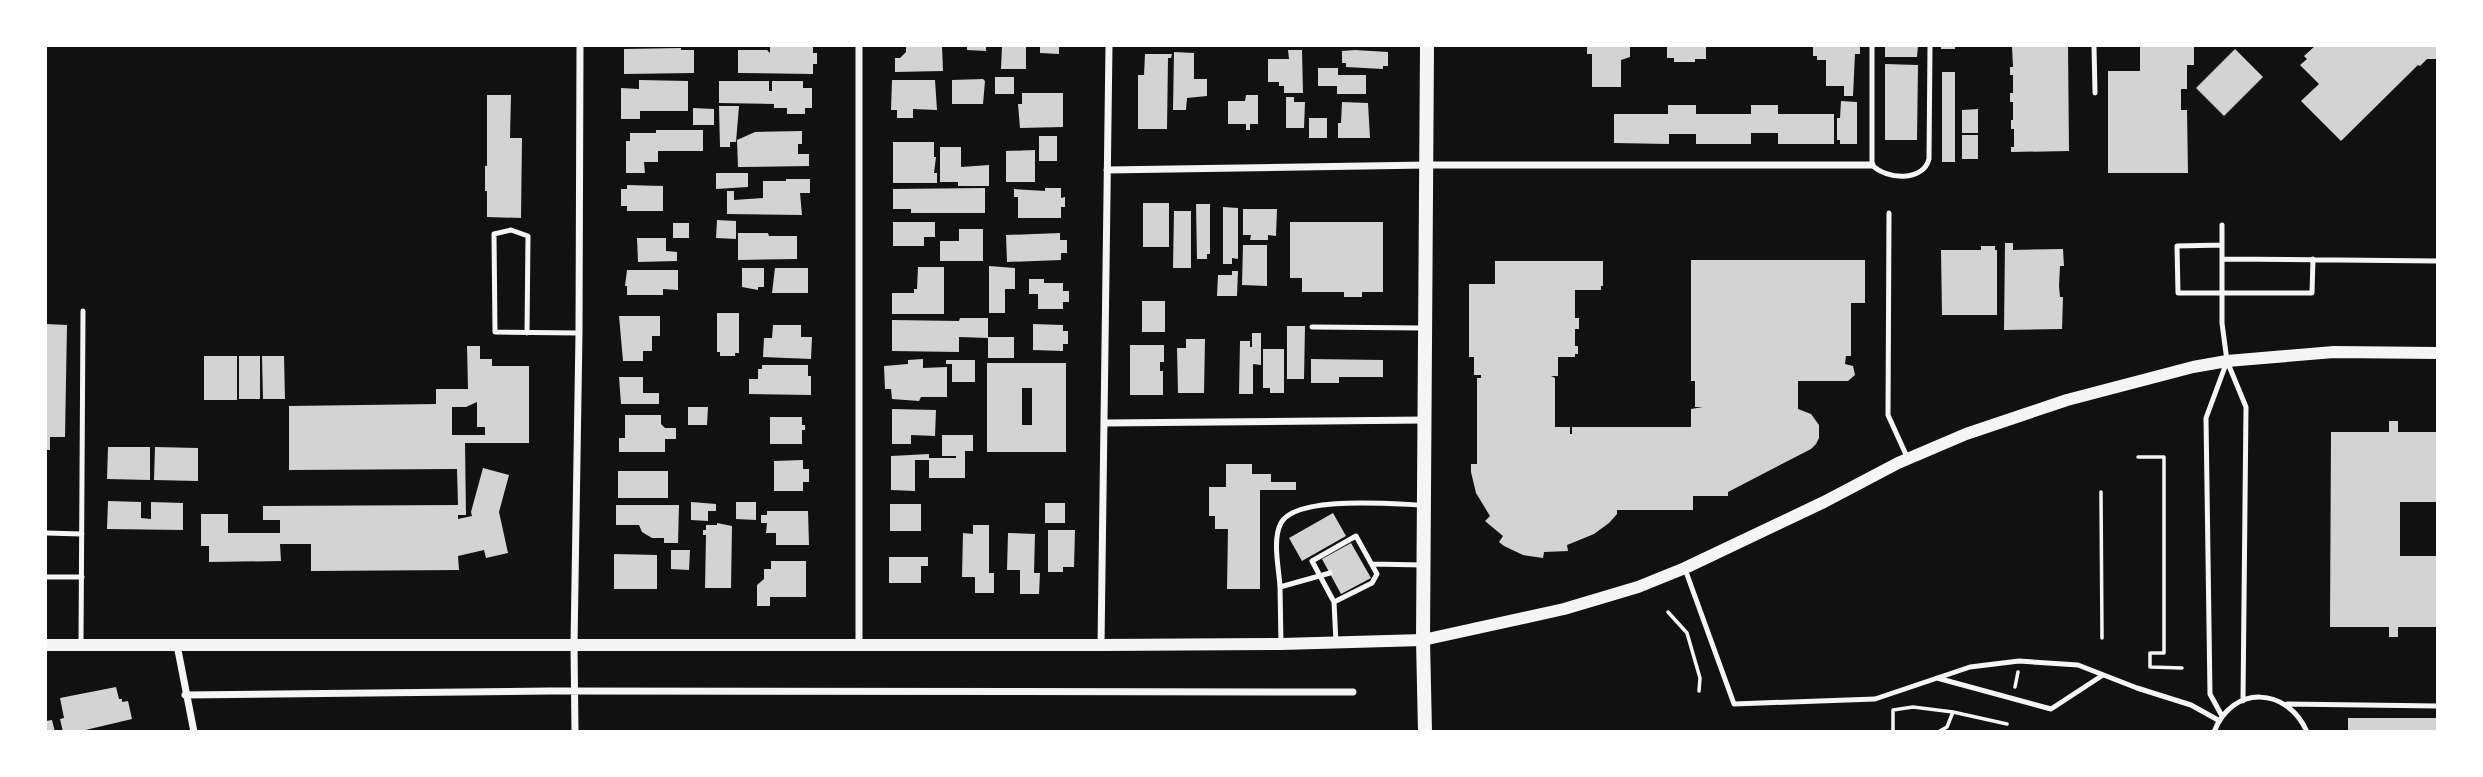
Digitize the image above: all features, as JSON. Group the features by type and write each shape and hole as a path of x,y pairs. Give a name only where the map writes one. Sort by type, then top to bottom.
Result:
{"main road":[{"path":"1425,732 1423,640 1427,46"}],"street":[{"path":"575,732 580,46"},
{"path":"859,46 859,645"},
{"path":"1101,645 1109,46"},
{"path":"1107,170 1427,164 1872,165"},
{"path":"46,645 1101,645 1423,640 1564,609 1638,587 1685,568 1824,502 1908,458 1966,434 2067,400 2227,361 2334,352 2438,353"},
{"path":"1105,423 1425,420"},
{"path":"177,644 194,732"},
{"path":"185,695 576,691 1353,692"}],"lane":[{"path":"1872,46 1872,165 1887,175 1918,174 1927,167 1930,46"},
{"path":"2094,46 2095,93"},
{"path":"1889,213 1888,415 1908,458"},
{"path":"2222,225 2222,323 2227,361 2246,407 2243,701"},
{"path":"527,333 528,236 511,230 494,234 495,332 527,333 579,333"},
{"path":"2222,245 2177,246 2178,293 2312,293 2313,258"},
{"path":"2222,258 2438,261"},
{"path":"81,645 83,311"},
{"path":"1312,327 1426,328"},
{"path":"2220,718 2210,694 2206,418 2227,361"},
{"path":"1281,644 1277,535 1282,521 1292,513 1314,505 1424,505"},
{"path":"46,533 82,534"},
{"path":"1334,602 1372,583 1377,574 1364,557 1356,536 1312,561 1334,602 1336,643"},
{"path":"1372,565 1424,565"},
{"path":"1685,568 1734,704 1875,699 1970,667 2019,661 2078,666 2191,705 2220,718"},
{"path":"1280,587 1320,578 1330,573"},
{"path":"46,576 82,577"},
{"path":"1937,678 2051,709 2103,675"},
{"path":"2214,732 2220,718 2232,706 2249,698 2269,697 2287,704 2438,706"},
{"path":"2287,704 2301,718 2307,732"}],"path":[{"path":"2138,457 2164,457 2164,653 2150,653 2150,667 2182,668"},
{"path":"2101,492 2102,638"},
{"path":"1668,612 1686,633 1700,678 1699,691"},
{"path":"1893,732 1893,710 1913,707 1953,712 2007,724"},
{"path":"1916,732 1936,732 1947,727 1953,712"}],"building":[{"path":"770,46 813,46 813,53 817,53 817,64 813,64 813,74 738,73 738,50 767,50 770,53"},
{"path":"906,46 942,46 943,71 895,72 895,58 900,58 906,52"},
{"path":"967,46 986,46 986,51 967,50"},
{"path":"1002,46 1026,46 1026,69 1001,69"},
{"path":"1040,46 1059,46 1059,54 1040,53"},
{"path":"1587,46 1630,46 1630,57 1621,60 1621,87 1592,87 1592,54 1587,54"},
{"path":"1667,46 1706,46 1706,59 1674,62 1674,58 1667,58"},
{"path":"1813,46 1860,46 1860,54 1855,54 1853,96 1844,96 1844,86 1826,86 1826,60 1817,60 1817,56 1813,56"},
{"path":"1885,46 1918,46 1917,57 1885,57"},
{"path":"1941,46 1955,46 1955,49 1941,49"},
{"path":"2012,46 2068,46 2069,151 2011,152 2011,147 2014,147 2014,129 2011,129 2013,102 2010,102 2010,93 2013,93 2013,75 2010,75 2010,67 2013,67"},
{"path":"2140,46 2194,46 2194,65 2187,65 2187,89 2181,89 2181,110 2187,110 2188,173 2108,173 2108,71 2140,71"},
{"path":"2315,46 2438,46 2438,59 2427,59 2418,65 2341,141 2301,101 2319,84 2300,65 2307,59 2304,56"},
{"path":"624,49 694,50 694,73 624,74"},
{"path":"2235,49 2263,77 2224,116 2196,88"},
{"path":"1288,50 1302,50 1303,93 1284,93 1284,86 1279,86 1279,82 1268,82 1268,59 1289,59"},
{"path":"1342,51 1388,52 1388,66 1383,66 1383,69 1346,67 1346,63 1342,63"},
{"path":"1174,52 1194,53 1194,79 1207,79 1207,96 1187,98 1186,110 1173,110"},
{"path":"1145,54 1172,54 1171,58 1168,58 1167,129 1138,129 1138,75 1144,75"},
{"path":"1885,64 1918,65 1917,140 1885,140"},
{"path":"1318,68 1338,68 1338,75 1366,75 1366,94 1337,94 1337,86 1318,86"},
{"path":"1942,72 1955,72 1955,162 1942,162"},
{"path":"995,77 1014,77 1014,94 995,94"},
{"path":"983,79 983,104 952,104 952,80"},
{"path":"639,80 688,81 688,111 640,111 640,119 621,119 621,88 639,89"},
{"path":"892,80 935,80 937,110 913,109 913,118 897,118 897,110 891,110"},
{"path":"719,81 769,81 769,91 772,91 772,81 803,81 803,88 812,88 812,108 805,108 805,114 787,114 787,108 774,108 774,104 719,103"},
{"path":"1022,93 1063,93 1063,127 1020,128 1018,104 1022,104"},
{"path":"487,95 511,95 510,138 522,138 521,218 487,217"},
{"path":"1246,95 1258,95 1258,124 1250,124 1250,130 1246,130 1246,124 1228,124 1228,101 1245,101"},
{"path":"1286,97 1294,97 1294,102 1305,102 1304,128 1286,128"},
{"path":"1841,101 1857,102 1857,144 1840,144 1840,140 1837,140 1837,118 1840,118"},
{"path":"1342,102 1368,103 1370,138 1338,138"},
{"path":"1668,105 1696,105 1696,114 1751,114 1751,105 1778,105 1778,114 1834,114 1834,144 1778,144 1778,133 1751,133 1751,144 1696,144 1696,134 1669,134 1669,144 1614,143 1614,114 1668,114"},
{"path":"719,106 739,106 736,142 730,142 730,147 720,147"},
{"path":"693,108 714,109 714,125 693,125"},
{"path":"1978,109 1978,133 1962,133 1962,110"},
{"path":"1309,118 1327,118 1327,138 1309,138"},
{"path":"656,130 703,130 703,151 658,151 658,162 644,162 645,173 626,173 626,141 630,141 630,133 656,133"},
{"path":"802,131 802,144 798,144 798,154 809,154 809,166 738,167 737,140 755,132"},
{"path":"1962,135 1978,135 1978,159 1962,159"},
{"path":"1039,136 1057,136 1057,161 1039,161"},
{"path":"893,142 934,142 934,173 937,173 937,183 893,183"},
{"path":"940,147 961,147 961,167 989,165 989,186 958,186 958,182 940,182"},
{"path":"1035,150 1035,182 1006,182 1006,151"},
{"path":"716,173 748,173 748,187 716,189"},
{"path":"810,179 810,193 800,193 802,215 727,214 727,191 734,191 734,200 763,198 763,181"},
{"path":"627,185 663,186 663,211 627,211 627,206 621,206 621,189 627,189"},
{"path":"985,188 985,213 911,213 911,209 893,209 893,189"},
{"path":"1045,188 1061,188 1065,207 1061,207 1061,218 1018,218 1018,197 1014,197 1014,189 1045,191"},
{"path":"1143,203 1169,203 1169,247 1143,247"},
{"path":"1196,204 1210,204 1210,254 1207,254 1207,259 1197,259"},
{"path":"1223,207 1238,208 1238,259 1232,258 1232,264 1223,264"},
{"path":"1243,209 1277,209 1276,236 1268,235 1268,240 1250,240 1251,235 1243,235"},
{"path":"1174,211 1191,211 1191,268 1173,268"},
{"path":"717,220 736,221 736,239 716,238"},
{"path":"893,222 935,222 935,237 924,237 924,246 893,246"},
{"path":"1290,222 1383,222 1383,292 1362,292 1362,297 1344,297 1344,292 1302,292 1302,278 1290,278"},
{"path":"673,223 689,223 689,238 673,238"},
{"path":"959,229 983,229 983,261 940,261 940,241 959,241"},
{"path":"738,233 797,236 797,259 738,260"},
{"path":"1060,233 1060,240 1067,240 1067,253 1061,253 1061,260 1007,262 1006,235"},
{"path":"637,238 666,238 666,251 677,252 677,261 638,262"},
{"path":"2005,243 2013,243 2013,250 2063,249 2064,266 2060,266 2059,286 2060,297 2063,297 2062,329 2004,330"},
{"path":"1243,245 1267,245 1267,286 1242,285"},
{"path":"1981,246 1995,246 1997,250 1997,315 1942,315 1941,250 1981,250"},
{"path":"1691,260 1865,260 1865,303 1851,303 1851,356 1846,356 1845,364 1853,366 1855,375 1848,381 1798,381 1798,409 1811,414 1819,425 1816,444 1728,492 1728,496 1693,496 1693,510 1617,510 1609,523 1594,534 1567,545 1568,551 1544,552 1543,558 1523,555 1504,546 1499,542 1503,536 1485,521 1490,516 1476,493 1471,472 1471,464 1477,464 1477,378 1481,378 1481,375 1474,375 1474,357 1469,357 1469,284 1495,284 1495,261 1603,261 1601,290 1575,290 1575,318 1579,318 1579,329 1575,329 1578,354 1575,354 1575,357 1558,357 1558,376 1551,376 1555,378 1555,427 1570,427 1572,434 1572,427 1691,427 1691,409 1703,407 1695,407 1695,381 1691,381"},
{"path":"989,266 1015,268 1015,289 1005,289 1005,313 989,313"},
{"path":"918,267 944,267 944,314 892,314 892,293 914,293 914,289 917,289"},
{"path":"742,268 764,268 764,287 758,287 758,290 742,287"},
{"path":"775,268 808,268 808,293 772,293"},
{"path":"627,270 678,270 678,290 663,289 663,295 627,295"},
{"path":"1232,271 1238,271 1237,296 1217,296 1218,275 1232,275"},
{"path":"1029,279 1044,279 1044,283 1063,283 1063,291 1069,291 1069,302 1063,302 1063,309 1038,309 1038,294 1029,294"},
{"path":"1142,301 1165,301 1165,332 1142,332"},
{"path":"717,313 739,313 739,353 735,353 735,356 720,356 720,352 717,352"},
{"path":"619,316 660,316 660,336 652,336 652,351 643,351 643,361 623,361"},
{"path":"960,318 988,318 988,338 959,337 959,352 892,351 892,320 959,321"},
{"path":"46,324 67,325 65,437 50,437 50,450 46,450"},
{"path":"1033,324 1063,325 1063,331 1068,331 1068,344 1063,344 1063,351 1033,350"},
{"path":"773,325 801,325 801,337 812,337 811,359 763,357 764,338 772,338"},
{"path":"1287,326 1305,326 1304,379 1287,379"},
{"path":"1252,333 1261,333 1261,365 1253,364 1253,394 1239,394 1240,341 1250,341 1252,347"},
{"path":"988,337 1014,337 1014,358 988,358"},
{"path":"1186,339 1205,339 1204,393 1178,393 1177,348 1186,348"},
{"path":"1130,345 1164,345 1164,362 1160,362 1160,371 1163,371 1163,395 1130,395"},
{"path":"467,346 480,346 480,359 492,359 492,366 529,366 529,443 465,443 466,515 458,515 458,519 472,516 483,468 509,475 499,512 508,553 486,558 484,550 458,556 459,570 311,571 311,544 280,544 281,561 209,562 209,546 201,546 201,514 228,514 228,533 280,533 280,520 263,520 263,506 458,505 457,469 289,470 289,406 436,404 436,389 468,389","holes":["477,402 477,427 485,427 485,435 452,435 452,407 466,407"]},
{"path":"1263,349 1284,349 1284,393 1270,393 1270,388 1263,388"},
{"path":"204,356 237,356 237,400 204,400"},
{"path":"239,356 260,356 260,399 239,399"},
{"path":"262,356 284,356 285,399 263,399"},
{"path":"923,359 923,368 947,367 947,397 921,397 919,401 892,399 891,389 885,389 884,366 908,364 908,360"},
{"path":"1311,359 1383,360 1383,377 1339,377 1339,383 1311,383"},
{"path":"946,360 975,360 975,382 952,382 952,364 946,364"},
{"path":"987,363 1066,363 1066,452 987,452","holes":["1022,388 1032,388 1032,425 1022,425"]},
{"path":"762,365 808,365 811,395 749,394 749,379 758,379 758,369 762,369"},
{"path":"619,377 643,377 643,393 659,393 659,404 621,404"},
{"path":"688,407 708,407 707,425 688,425"},
{"path":"892,409 936,410 935,436 911,435 911,444 892,444"},
{"path":"625,415 661,415 661,424 665,428 676,428 676,439 665,439 665,452 619,452 619,438 625,438"},
{"path":"770,417 802,417 805,430 802,430 802,444 770,444"},
{"path":"2389,421 2398,421 2398,432 2438,432 2438,502 2400,502 2400,556 2438,556 2438,627 2398,627 2398,637 2389,637 2389,627 2330,627 2331,432 2389,432"},
{"path":"942,435 973,435 973,451 965,451 965,478 929,478 929,460 915,460 915,491 891,490 891,456 929,454 929,458 956,458 942,456"},
{"path":"108,447 150,447 150,480 107,479"},
{"path":"155,447 198,448 198,481 154,480"},
{"path":"803,460 803,469 809,469 809,482 803,482 803,491 774,491 774,461"},
{"path":"1226,464 1252,464 1252,474 1271,474 1271,482 1296,482 1296,490 1260,490 1260,589 1227,589 1228,529 1215,529 1215,516 1209,516 1209,487 1226,487"},
{"path":"618,471 668,471 668,498 618,498"},
{"path":"108,501 141,502 141,518 151,519 151,502 183,503 183,530 107,529"},
{"path":"691,502 716,504 716,511 708,511 708,521 691,520"},
{"path":"736,502 756,502 756,520 736,519"},
{"path":"1045,503 1065,503 1065,523 1045,523"},
{"path":"890,504 921,504 921,531 890,531"},
{"path":"616,505 679,505 678,543 664,543 664,538 652,538 642,532 639,525 616,525"},
{"path":"767,511 808,511 809,545 776,545 776,533 766,533 767,523 761,523 761,515 767,515"},
{"path":"1333,513 1346,536 1302,561 1289,538"},
{"path":"717,523 732,526 731,588 705,588 706,535 703,535 703,530 706,530 706,525"},
{"path":"973,525 989,525 989,573 994,573 994,593 975,593 975,577 962,577 963,533 973,534"},
{"path":"1048,530 1075,530 1074,567 1063,567 1063,572 1048,572"},
{"path":"1008,533 1035,534 1034,573 1040,573 1039,594 1020,594 1020,570 1007,570"},
{"path":"1351,543 1371,578 1341,594 1322,559"},
{"path":"671,550 690,550 689,570 671,569"},
{"path":"614,554 657,555 657,589 614,589"},
{"path":"889,557 928,557 928,566 921,566 921,583 889,583"},
{"path":"771,561 806,561 806,597 770,597 770,606 757,606 757,585 764,579 764,569 771,569"},
{"path":"116,687 119,699 122,699 122,702 128,701 132,719 77,732 63,732 60,719 64,718 60,698"},
{"path":"2348,718 2438,718 2438,732 2348,732"},
{"path":"52,720 55,732 46,732 46,721"}]}
